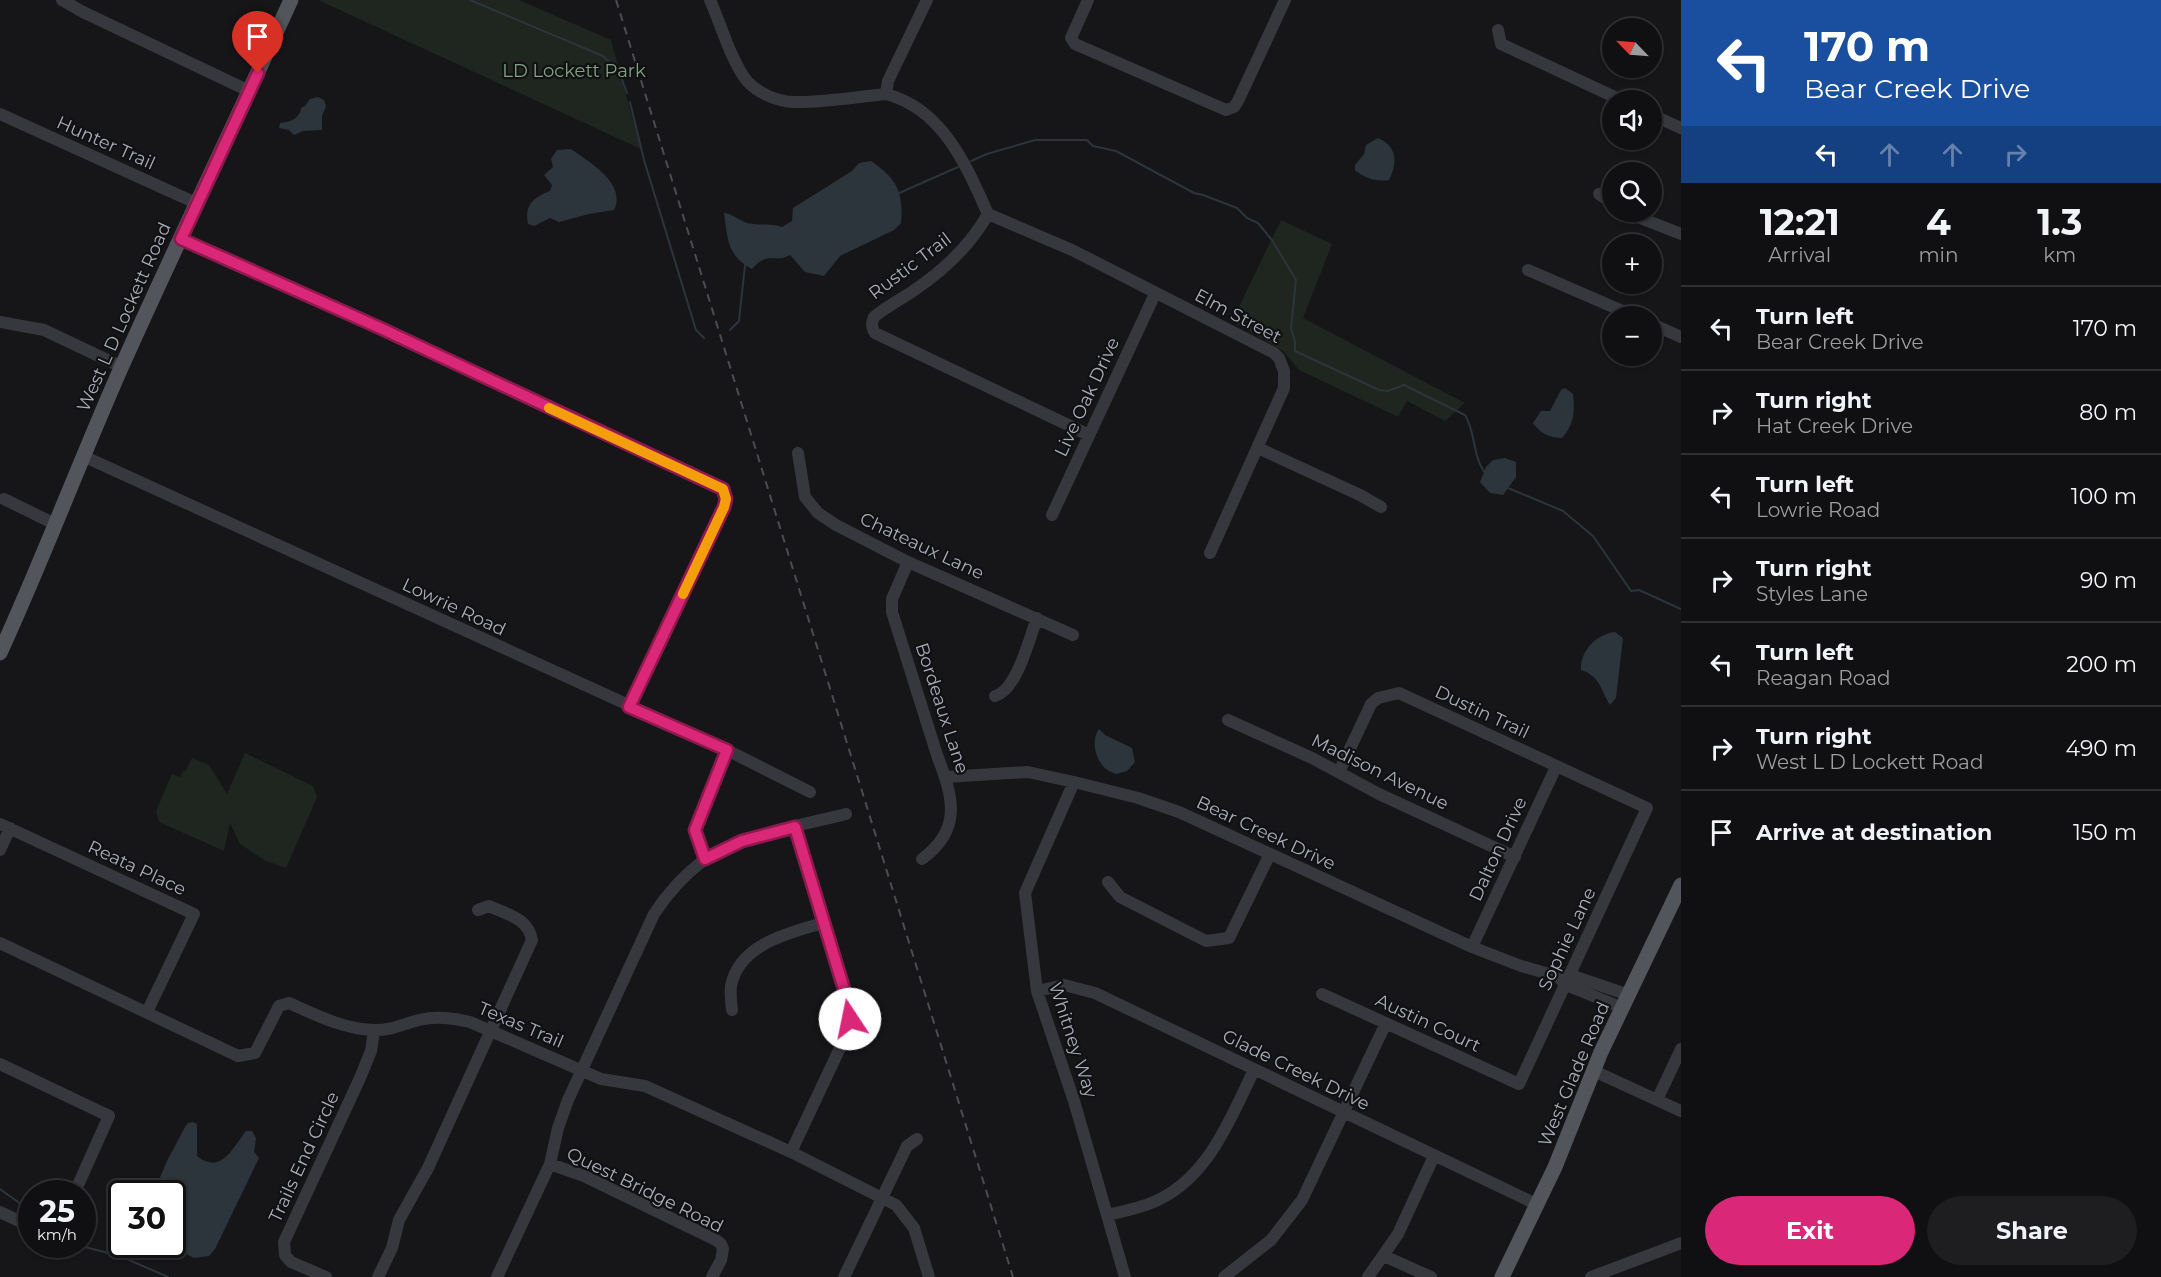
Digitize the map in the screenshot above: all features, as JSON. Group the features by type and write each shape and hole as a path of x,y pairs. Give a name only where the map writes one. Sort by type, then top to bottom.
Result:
{"main road":[{"name":"West L D Lockett Road","path":"0,654 4,636 55,525 122,367 291,0"},
{"name":"West Glade Road","path":"1502,1277 1555,1167 1594,1071 1626,1001 1680,891"}],"street":[{"path":"62,0 249,91"},
{"path":"710,0 746,80 759,91 775,99 792,102 886,94 916,106 941,128 971,177 988,214"},
{"path":"886,94 888,81 927,0"},
{"path":"1088,0 1071,38 1075,44 1226,110 1234,107 1238,101 1285,0"},
{"path":"1498,30 1501,44 1602,91"},
{"name":"Hunter Trail","path":"0,114 198,204"},
{"path":"1662,119 1681,128"},
{"name":"Elm Street","path":"988,214 1072,250 1155,294 1261,345 1279,358 1284,371 1284,388 1210,553"},
{"name":"Rustic Trail","path":"988,214 971,241 962,250 927,281 874,317 871,322 872,328 879,336 1089,435"},
{"path":"1650,222 1681,234"},
{"path":"181,239 378,327 706,480 724,491 726,499 724,507 629,707"},
{"path":"1528,270 1611,306"},
{"name":"Live Oak Drive","path":"1052,515 1155,294"},
{"path":"0,322 44,330 122,367"},
{"path":"1662,328 1681,337"},
{"path":"1258,448 1381,507"},
{"name":"Chateaux Lane","path":"798,453 805,497 818,513 836,525 909,562 1073,635"},
{"name":"Lowrie Road","path":"83,456 727,750 810,792"},
{"path":"4,499 55,525"},
{"name":"Bordeaux Lane","path":"909,562 892,599 892,612 946,777 952,805 949,824 943,840 922,859"},
{"path":"995,696 1000,695 1010,686 1037,618"},
{"name":"Dustin Trail","path":"1339,772 1371,704 1378,698 1400,693 1647,808"},
{"name":"Madison Avenue","path":"1228,720 1515,857"},
{"path":"705,859 695,830 727,750"},
{"name":"Dalton Drive","path":"1472,947 1556,767"},
{"name":"Bear Creek Drive","path":"946,777 1028,772 1138,798 1179,812 1472,947 1626,1001"},
{"name":"Whitney Way","path":"1074,782 1025,893 1037,991 1074,1101 1125,1277"},
{"name":"Sophie Lane","path":"1519,1084 1565,979 1647,808"},
{"path":"498,1277 550,1164 562,1114 654,914 672,889 705,859 742,841 846,814"},
{"path":"0,850 5,826"},
{"name":"Reata Place","path":"5,826 194,914 147,1012"},
{"path":"791,1152 843,1045 850,1019 847,999 795,827"},
{"path":"1108,882 1120,897 1206,941 1228,938 1270,854"},
{"path":"378,1277 392,1248 399,1220 428,1168 532,940 530,930 524,922 489,906 478,910"},
{"path":"732,1010 732,983 736,972 751,955 772,940 823,923"},
{"name":"Texas Trail","path":"0,943 238,1056 255,1053 279,1006 289,1003 332,1022 374,1031 396,1028 426,1019 451,1018 470,1022 612,1081 645,1086 791,1152 896,1205 914,1228 929,1277"},
{"name":"Glade Creek Drive","path":"1037,991 1064,985 1095,993 1536,1204"},
{"name":"Austin Court","path":"1322,994 1519,1084"},
{"path":"1224,1277 1270,1240 1302,1200 1386,1023"},
{"name":"Trails End Circle","path":"326,1277 291,1262 285,1255 284,1242 360,1078 371,1051 374,1031"},
{"path":"1657,1100 1681,1049"},
{"path":"0,1064 109,1116 80,1180"},
{"path":"1107,1215 1143,1206 1161,1198 1198,1170 1212,1151 1254,1070"},
{"path":"1594,1071 1681,1111"},
{"path":"844,1277 906,1146 916,1139"},
{"path":"1368,1277 1398,1234 1434,1156"},
{"name":"Quest Bridge Road","path":"550,1164 584,1176 716,1240 723,1249 721,1260 712,1277"},
{"path":"0,1212 18,1220"},
{"path":"1591,1277 1681,1243"},
{"path":"1384,1256 1431,1277"}],"green space":[{"name":"LD Lockett Park","path":"318,0 519,0 611,40 641,149"},
{"path":"1281,220 1332,244 1303,318 1465,403 1445,421 1407,401 1398,417 1299,370 1283,351 1232,321"},
{"path":"245,753 313,786 317,797 286,868 266,861 240,844 230,823 224,851 159,822 156,811 172,774 180,777 192,758 209,765 227,794"}],"shaded area":[{"path":"318,97 324,100 326,106 322,116 322,130 303,131 294,135 289,130 279,128 280,123 297,117 301,108 310,99"},
{"path":"1378,138 1389,145 1394,155 1394,167 1389,180 1370,179 1355,170 1355,165 1364,154 1366,145"},
{"path":"571,149 596,167 611,182 617,200 614,210 559,222 550,218 534,226 528,224 529,207 535,199 550,191 552,185 544,175 553,167 551,159 557,150"},
{"path":"871,161 887,174 899,194 901,223 894,230 840,256 824,276 805,272 790,255 763,260 752,269 737,258 730,245 724,213 747,223 782,227 792,221 793,208 852,171 859,163"},
{"path":"1565,388 1573,394 1574,412 1571,423 1562,438 1549,436 1533,423 1541,411 1550,411 1561,390"},
{"path":"1505,458 1516,462 1516,477 1503,495 1490,493 1480,482 1486,467 1493,460"},
{"path":"1615,632 1623,638 1616,698 1610,705 1593,676 1581,670 1581,663 1591,644 1608,633"},
{"path":"1099,729 1105,735 1132,748 1135,762 1127,771 1116,774 1106,769 1100,762 1095,743"},
{"path":"188,1123 197,1124 197,1156 205,1161 213,1163 225,1157 246,1131 252,1131 256,1138 254,1152 259,1158 215,1249 209,1256 194,1258 186,1254 186,1180 159,1180"}],"waterway":[{"path":"470,0 603,56 620,74 627,93"},
{"path":"630,102 644,160 696,330 704,338"},
{"path":"971,161 1035,140 1087,140 1093,146 1116,151 1194,193 1237,208 1247,218 1258,223 1272,240 1296,280 1291,328 1295,351 1379,390 1388,391 1404,385 1465,415 1471,429 1478,460 1486,474"},
{"path":"897,194 958,167"},
{"path":"730,330 739,321 745,265"},
{"path":"1508,488 1563,511 1593,536 1631,591 1639,590 1681,609"},
{"path":"0,1189 18,1202"},
{"path":"96,1250 120,1256 168,1277"}],"railway":[{"path":"616,0 1013,1277"}],"slow traffic":[{"path":"549,408 723,489 726,499 724,507 683,594"}],"route":[{"path":"258,73 181,239 378,327 723,489 726,499 724,507 629,707 727,750 695,830 705,859 742,841 795,827 847,999 850,1019"}]}
